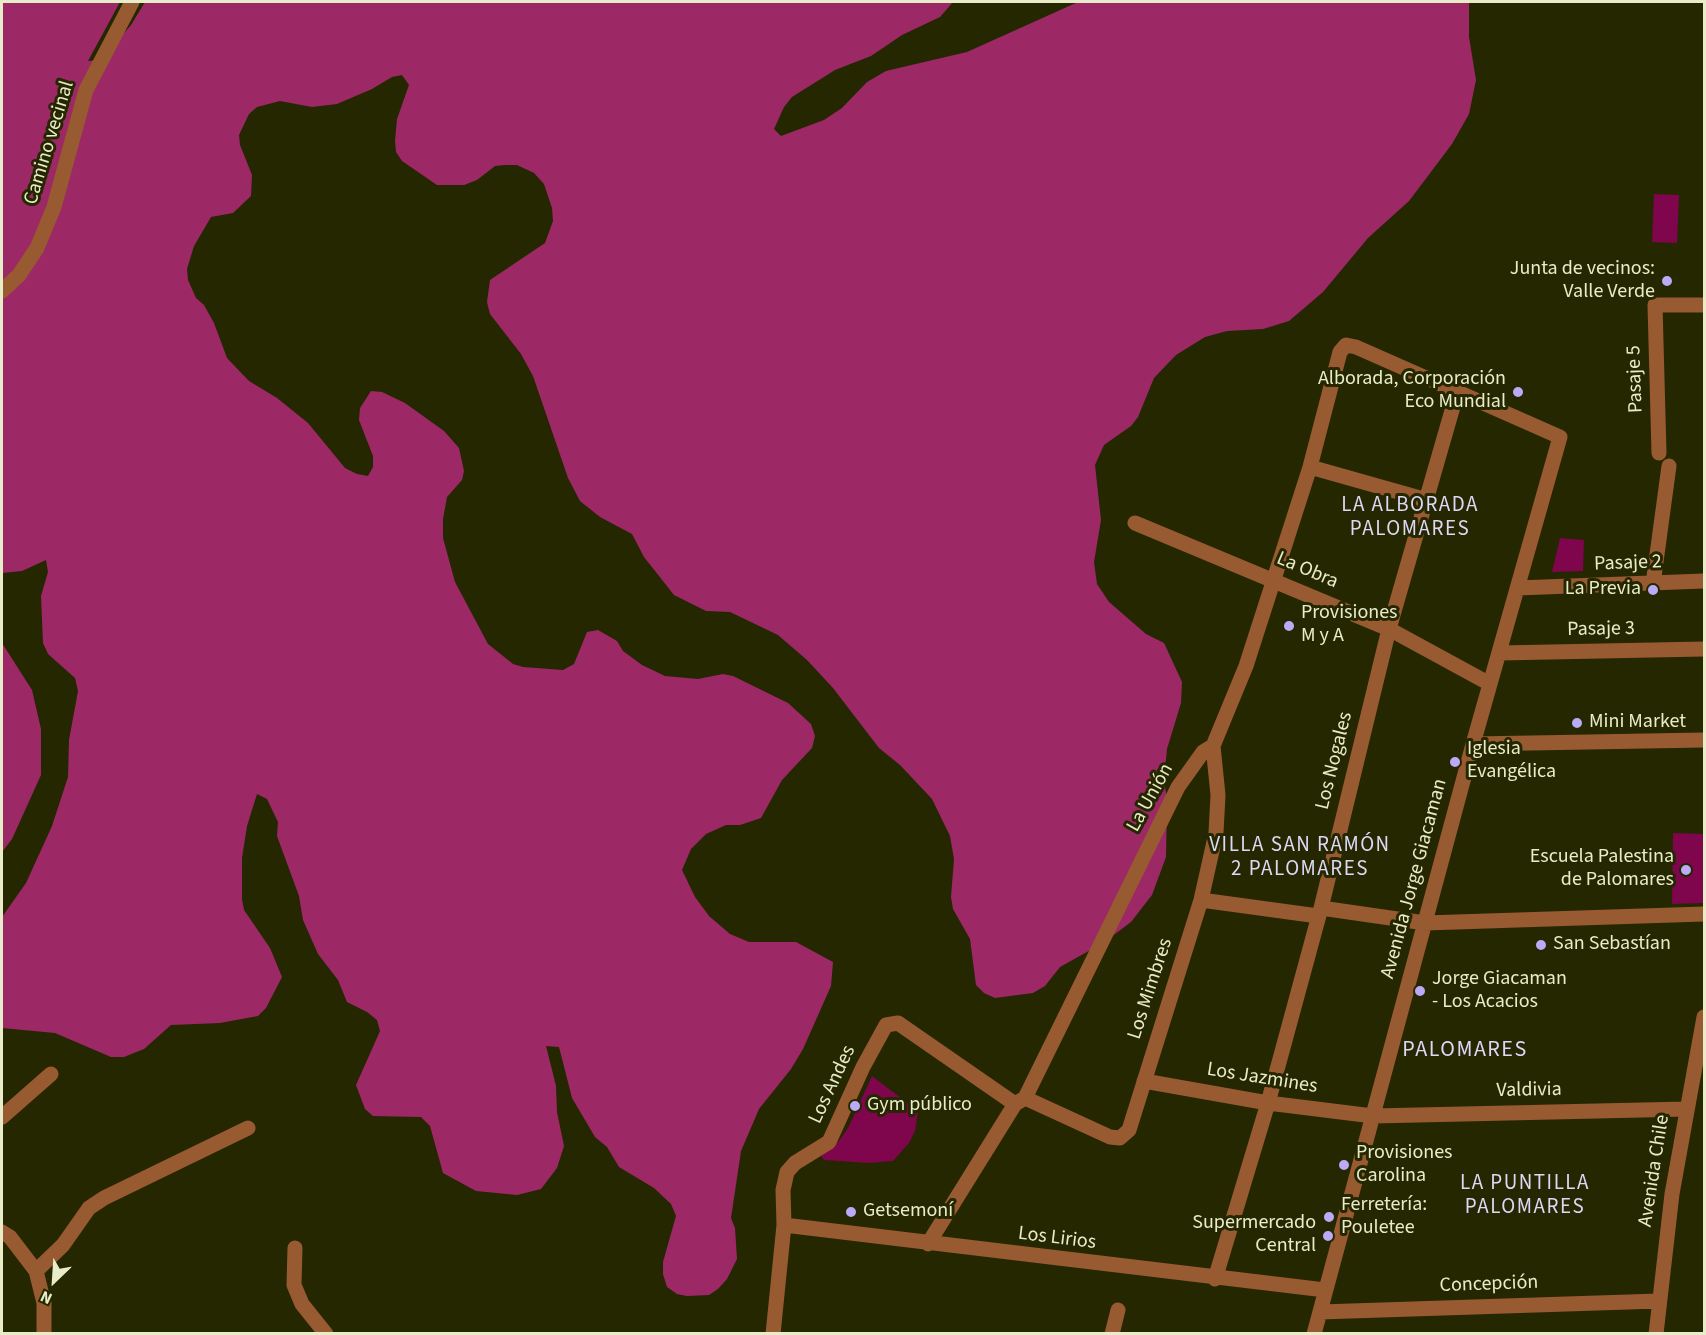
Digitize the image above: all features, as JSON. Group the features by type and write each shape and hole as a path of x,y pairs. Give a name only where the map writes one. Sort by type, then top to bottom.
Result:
{"street":[{"name":"Camino vecinal","path":"2,291 19,275 37,248 54,207 86,90 132,2"},
{"name":"Pasaje 5","path":"1659,453 1655,305 1704,305"},
{"name":"La Unión","path":"928,1244 1020,1101 1178,787 1203,752 1213,746 1246,666 1310,466 1340,352 1346,345 1457,393"},
{"name":"Avenida Jorge Giacaman","path":"1314,1334 1473,744 1560,436 1457,393"},
{"name":"Los Nogales","path":"1215,1279 1268,1103 1319,912 1389,629 1457,393"},
{"path":"1310,466 1427,500"},
{"path":"1653,584 1669,466"},
{"name":"La Obra","path":"1135,524 1274,579 1389,629 1490,684"},
{"name":"Pasaje 2","path":"1517,588 1704,581"},
{"name":"Pasaje 3","path":"1499,653 1704,650"},
{"path":"1473,744 1704,740"},
{"name":"Los Mimbres","path":"1020,1101 1110,1137 1120,1138 1129,1130 1202,900 1216,833 1218,795 1213,746"},
{"path":"1202,900 1425,923 1704,914"},
{"name":"Avenida Chile","path":"1656,1334 1670,1206 1704,1017"},
{"name":"Los Andes","path":"773,1334 784,1225 783,1190 787,1172 795,1163 829,1142 863,1067 886,1025 898,1023 1020,1101"},
{"path":"2,1117 51,1074"},
{"name":"Los Jazmines","path":"1144,1081 1268,1103 1373,1116"},
{"name":"Valdivia","path":"1373,1116 1687,1109"},
{"path":"36,1271 63,1245 80,1218 96,1203 248,1128"},
{"name":"Los Lirios","path":"784,1225 1215,1279 1326,1290"},
{"path":"4,1232 36,1271 44,1303 44,1334"},
{"path":"295,1248 294,1285 302,1304 326,1334"},
{"name":"Concepción","path":"1320,1311 1659,1301"},
{"path":"1112,1334 1118,1310"}],"shaded area":[{"path":"2,2 120,2 88,61 98,60 108,52 131,25 145,2 953,2 940,17 902,35 871,56 835,70 792,97 784,107 774,129 781,136 824,120 842,108 867,82 886,71 967,52 1078,2 1469,2 1469,37 1476,80 1469,114 1452,144 1409,201 1368,238 1323,292 1289,321 1263,329 1227,331 1205,337 1176,355 1154,378 1138,417 1131,426 1104,445 1095,465 1101,520 1094,562 1097,584 1109,602 1146,634 1164,643 1182,682 1181,703 1167,749 1164,779 1167,801 1166,857 1152,895 1131,922 1103,943 1060,967 1045,986 1033,993 995,998 984,993 976,985 970,939 953,909 951,897 954,859 950,836 932,799 900,765 879,748 833,688 807,660 778,635 730,612 706,611 674,595 644,557 632,534 600,517 580,501 568,478 533,376 521,354 490,314 487,302 490,280 545,243 553,221 552,208 544,184 534,173 517,165 505,165 495,166 477,180 464,185 437,185 402,161 396,152 397,119 409,85 402,75 392,77 372,89 337,104 312,107 280,101 257,107 249,114 239,135 240,145 252,175 251,196 233,213 211,217 194,246 187,269 188,280 196,298 204,305 214,323 227,358 249,381 277,398 308,423 345,468 368,476 373,467 373,456 359,420 360,408 371,391 382,392 405,403 444,431 459,448 464,471 462,480 447,497 443,519 443,538 455,582 488,644 513,664 563,670 574,664 587,632 598,630 617,641 623,651 642,665 665,676 698,679 723,674 733,676 788,703 811,724 815,736 812,748 782,780 761,818 740,825 726,825 706,834 691,849 682,870 695,897 709,916 730,934 749,942 796,942 833,962 831,986 803,1049 791,1069 759,1109 741,1151 731,1218 735,1228 737,1259 727,1279 718,1289 709,1295 687,1296 677,1294 667,1287 663,1274 663,1262 676,1216 671,1204 654,1188 619,1167 607,1147 595,1137 572,1098 559,1047 546,1046 556,1086 557,1112 564,1146 557,1168 541,1189 517,1195 476,1191 443,1173 430,1126 421,1117 373,1116 365,1109 356,1085 380,1031 377,1020 347,1002 338,980 318,954 303,920 299,896 277,836 278,822 267,799 257,794 247,826 242,858 242,899 244,910 270,948 282,977 266,1008 258,1016 220,1023 171,1025 144,1049 124,1057 111,1057 55,1033 2,1028 2,917 26,883 52,826 68,777 69,740 78,691 75,678 48,654 43,643 41,596 48,572 46,560 22,571 2,573"},
{"path":"1654,194 1679,195 1677,243 1652,242"},
{"path":"1560,538 1584,540 1583,571 1552,572"},
{"path":"2,643 32,690 41,729 41,775 12,839 2,852"},
{"path":"1673,833 1704,834 1704,903 1672,904"},
{"path":"872,1076 918,1111 915,1131 909,1143 893,1161 869,1163 824,1160 821,1156 839,1141 848,1128"}],"place":[{"name":"Junta de vecinos: Valle Verde","path":"1667,281"},
{"name":"Alborada, Corporación Eco Mundial","path":"1518,392"},
{"name":"La Previa","path":"1653,590"},
{"name":"Provisiones M y A","path":"1289,626"},
{"name":"Mini Market","path":"1577,723"},
{"name":"Iglesia Evangélica","path":"1455,762"},
{"name":"Escuela Palestina de Palomares","path":"1686,870"},
{"name":"San Sebastían","path":"1541,945"},
{"name":"Jorge Giacaman - Los Acacios","path":"1420,991"},
{"name":"Gym público","path":"855,1106"},
{"name":"Provisiones Carolina","path":"1344,1165"},
{"name":"Getsemoní","path":"851,1212"},
{"name":"Ferretería: Pouletee","path":"1329,1217"},
{"name":"Supermercado Central","path":"1328,1236"}],"district":[{"name":"LA ALBORADA PALOMARES","path":"1410,518"},
{"name":"VILLA SAN RAMÓN 2 PALOMARES","path":"1300,858"},
{"name":"PALOMARES","path":"1465,1051"},
{"name":"LA PUNTILLA PALOMARES","path":"1525,1196"}]}
